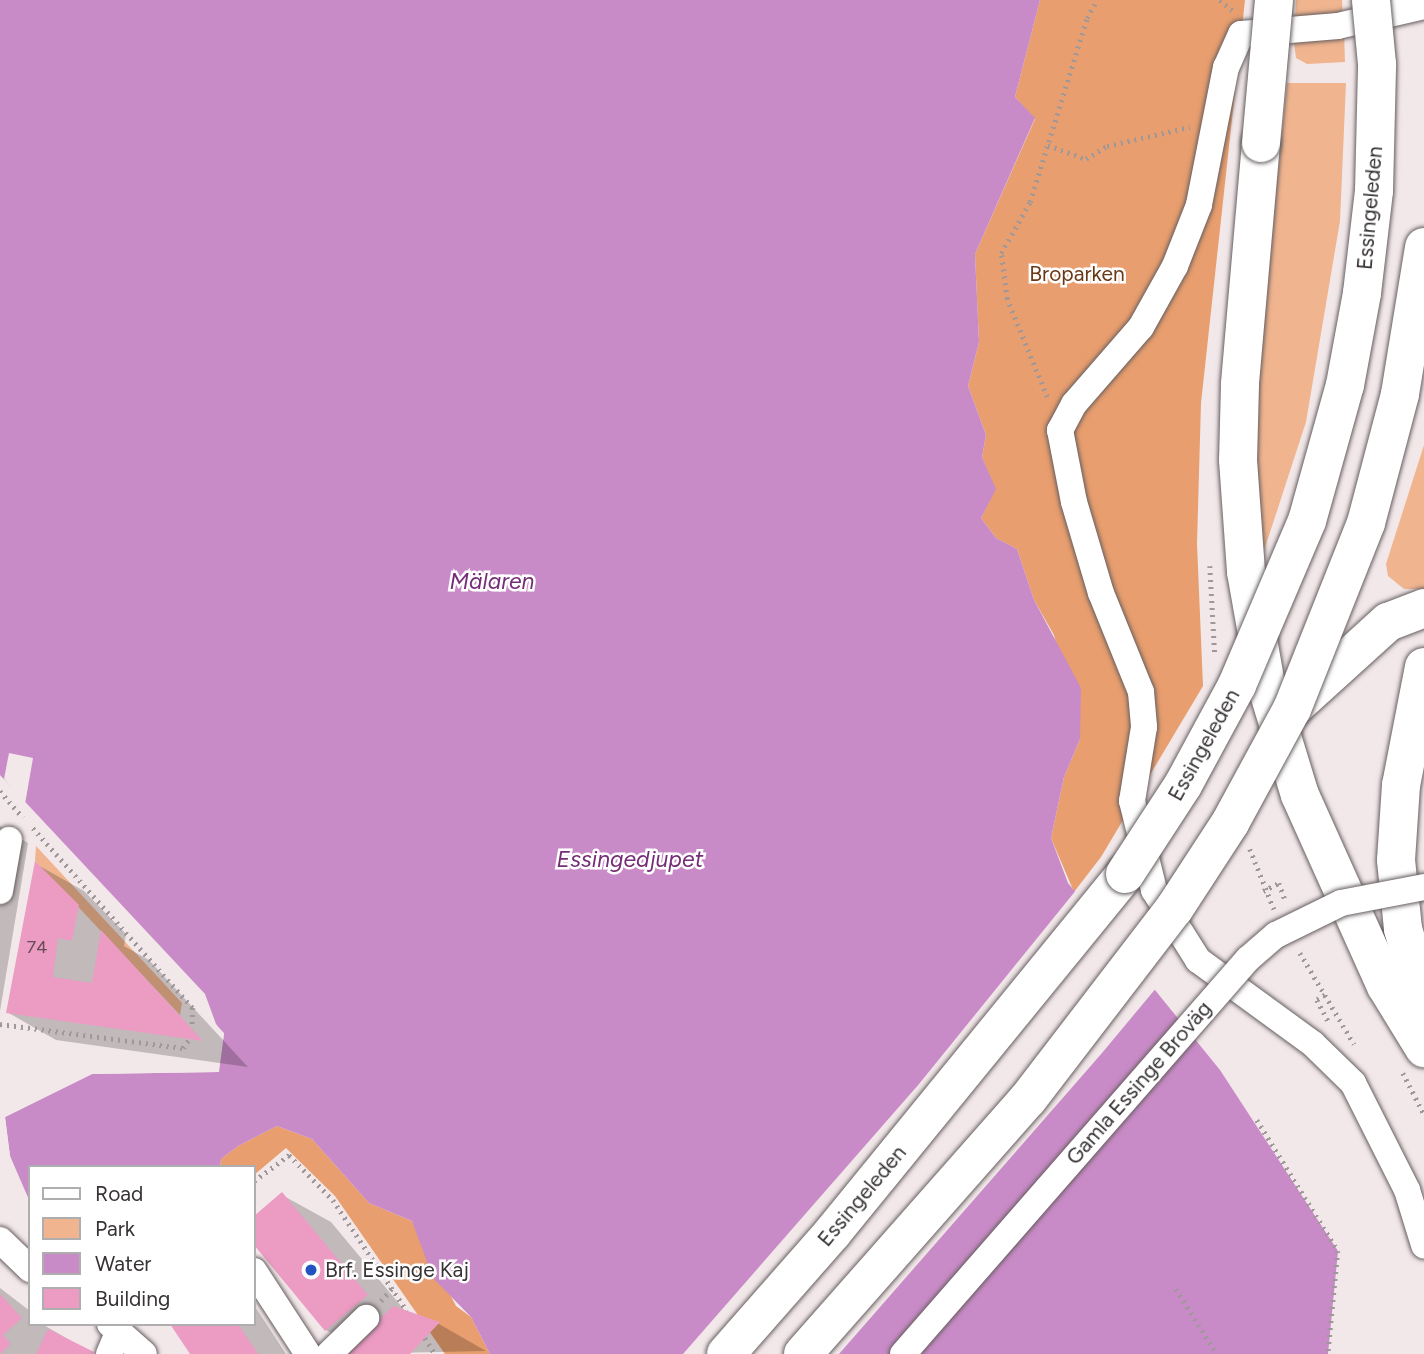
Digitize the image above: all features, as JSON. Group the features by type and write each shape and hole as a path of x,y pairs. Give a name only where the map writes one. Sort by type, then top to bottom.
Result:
{"highway":[{"path":"1274,0 1240,385 1238,460 1246,572 1266,684 1300,795 1386,986 1424,1048"},
{"name":"Essingeleden","path":"726,1354 833,1232 1125,874 1184,785 1243,673 1307,522 1345,385 1374,191 1377,64 1371,0"},
{"path":"803,1354 1028,1099 1174,909 1230,823 1292,709 1366,523 1400,394 1424,247"},
{"path":"1292,709 1388,622 1424,608"},
{"path":"1424,667 1401,785 1396,860 1403,929 1424,1000"}],"street":[{"path":"1424,6 1338,26 1241,34 1226,67 1218,122 1199,205 1175,266 1141,327 1074,404 1060,430 1074,502 1101,593 1141,692 1144,727 1132,801 1154,890 1198,960 1313,1044 1353,1083 1406,1190 1424,1245"},
{"path":"0,891 9,840"},
{"name":"Gamla Essinge Broväg","path":"903,1354 1248,959 1276,935 1340,902 1424,887"},
{"path":"0,1240 28,1267"},
{"path":"256,1274 308,1354"},
{"path":"329,1354 366,1318"},
{"path":"113,1336 144,1354"}],"path":[{"path":"1039,377 1007,299 1001,253 1030,202 1087,18 1097,0"},
{"path":"1048,145 1086,159 1107,146 1144,135 1218,122"},
{"path":"1210,553 1216,669"},
{"path":"0,791 192,1008 192,1029"},
{"path":"1247,838 1263,891 1277,914"},
{"path":"1263,891 1279,883 1287,903"},
{"path":"1297,949 1360,1055"},
{"path":"0,1024 183,1048 189,1039"},
{"path":"1256,1120 1338,1251 1328,1354"},
{"path":"256,1180 289,1155 333,1200 407,1311"},
{"path":"1176,1289 1217,1354"},
{"path":"425,1338 435,1354"}],"green space":[{"name":"Broparken","path":"1040,0 1245,0 1201,403 1197,544 1203,686 1101,857 1074,892 1051,838 1064,777 1080,739 1054,635 1034,600 1017,549 996,538 981,518 995,489 982,457 986,435 968,386 979,342 975,254 1035,119 1015,97"},
{"path":"1296,0 1342,0 1343,21 1295,22"},
{"path":"1344,32 1345,62 1307,64 1296,58 1293,35"},
{"path":"1287,83 1346,83 1340,221 1306,422 1260,563 1255,395"},
{"path":"1424,445 1424,589 1404,589 1388,576 1386,564"},
{"path":"36,846 182,1003 180,1015 35,861"},
{"path":"277,1126 312,1139 369,1203 412,1221 456,1306 471,1317 490,1354 445,1354 335,1196 286,1148 256,1173 256,1165 220,1165 221,1159 238,1146"}],"water":[{"name":"Essingedjupet","path":"0,0 1040,0 1015,97 1035,118 975,254 979,342 968,386 986,435 982,457 996,489 981,518 996,538 1017,549 1034,600 1081,688 1080,739 1064,777 1051,838 1068,883 1220,1070 1338,1251 1328,1354 490,1354 471,1317 433,1278 412,1221 369,1203 312,1139 277,1126 238,1146 221,1159 220,1165 28,1165 28,1197 10,1156 5,1117 92,1074 218,1072 224,1034 216,1024 205,994 0,775"}],"pier":[{"path":"9,753 33,758 25,804 4,779"},
{"path":"1077,889 1157,987 1102,1053 839,1354 683,1354 919,1084"},
{"path":"211,1020 224,1033 219,1072 92,1074 5,1117 10,1156 27,1204 7,1157 3,1114 91,1070 216,1069 221,1035"}],"building":[{"path":"35,861 79,905 72,941 58,938 53,977 92,983 101,930 203,1041 6,1013"},
{"name":"Brf. Essinge Kaj","path":"282,1192 368,1295 325,1331 256,1247 256,1214"},
{"path":"0,1294 22,1318 3,1335 11,1344 0,1354"},
{"path":"393,1306 440,1322 410,1354 344,1354"},
{"path":"171,1326 239,1326 258,1354 190,1354"},
{"path":"48,1329 94,1352 93,1354 36,1354"}],"place":[{"name":"Brf. Essinge Kaj","path":"311,1270"}],"water label":[{"name":"Mälaren","path":"492,581"}]}
